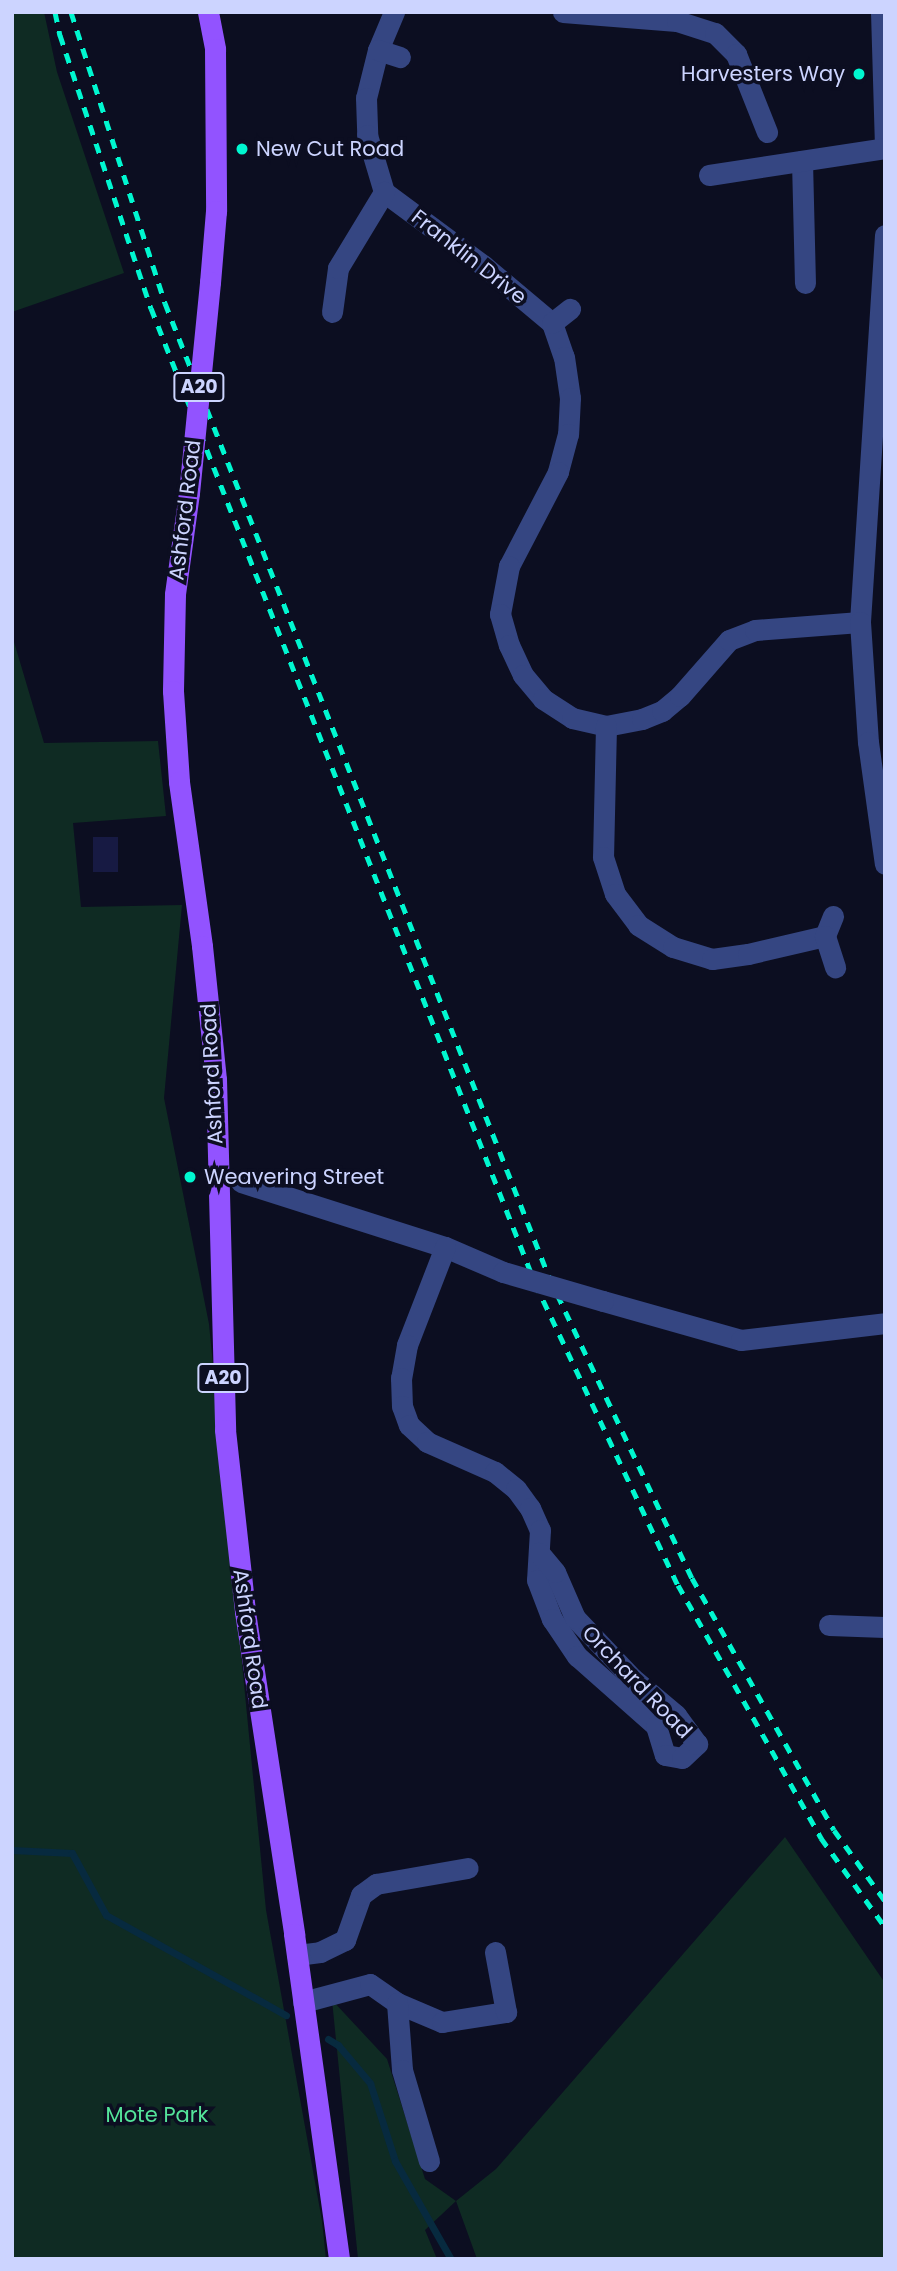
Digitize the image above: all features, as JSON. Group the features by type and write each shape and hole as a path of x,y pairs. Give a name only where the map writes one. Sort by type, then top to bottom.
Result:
{"main road":[{"name":"Ashford Road","path":"208,12 215,49 216,197 210,282 175,594 173,691 179,782 202,946 216,1079 225,1430 245,1612 297,1955 339,2259"}],"street":[{"path":"332,313 338,268 384,192 367,135 366,98 377,50 394,12"},
{"path":"563,12 677,20 715,33 736,54 767,132"},
{"path":"709,175 885,147 881,12"},
{"path":"377,50 400,57"},
{"path":"802,161 805,283"},
{"name":"Franklin Drive","path":"384,192 484,266 552,323"},
{"path":"885,235 860,622 868,742 885,864"},
{"path":"570,309 552,323 564,357 570,398 568,435 558,472 509,566 500,614 523,675 542,699 572,718 606,726 642,719 662,710 680,696 729,640 755,630 860,622"},
{"path":"606,726 603,857 615,894 638,925 673,947 712,959 748,954 829,926 835,967"},
{"path":"241,1182 445,1247 503,1272 741,1340 885,1323"},
{"path":"445,1247 407,1345 401,1378 401,1406 410,1424 427,1442 495,1472 516,1489 530,1508 540,1530 539,1553"},
{"name":"Orchard Road","path":"539,1553 555,1572 575,1618 632,1678 676,1715 697,1744 682,1758 666,1755 656,1726 577,1656 552,1619 537,1580 539,1553"},
{"path":"829,1625 885,1627"},
{"path":"297,1955 320,1952 345,1940 361,1895 376,1884 468,1868"},
{"path":"303,2002 370,1984 397,2003 442,2022 506,2012 495,1952"},
{"path":"397,2003 402,2070 429,2161"}],"green space":[{"path":"12,12 44,12 57,72 124,273 12,312"},
{"name":"Mote Park","path":"12,635 44,743 158,741 166,816 73,823 81,907 182,905 164,1098 209,1324 266,1910 322,2221 326,2259 12,2259"},
{"path":"785,1837 885,1983 885,2259 477,2259 456,2201 496,2169"},
{"path":"332,2000 387,2059 425,2179 456,2201 425,2230 437,2259 358,2259"}],"building":[{"path":"93,837 118,837 118,872 93,872"}],"waterway":[{"path":"12,1850 72,1853 106,1915 286,2015"},
{"path":"328,2039 338,2045 370,2083 395,2161 451,2259"}],"railway":[{"path":"55,12 60,35 151,308 535,1283 678,1585 821,1838 885,1927"},
{"path":"71,12 165,303 549,1277 692,1578 834,1830 885,1901"}],"place":[{"name":"Harvesters Way","path":"859,74"},
{"name":"New Cut Road","path":"242,149"},
{"name":"Weavering Street","path":"190,1177"}]}
